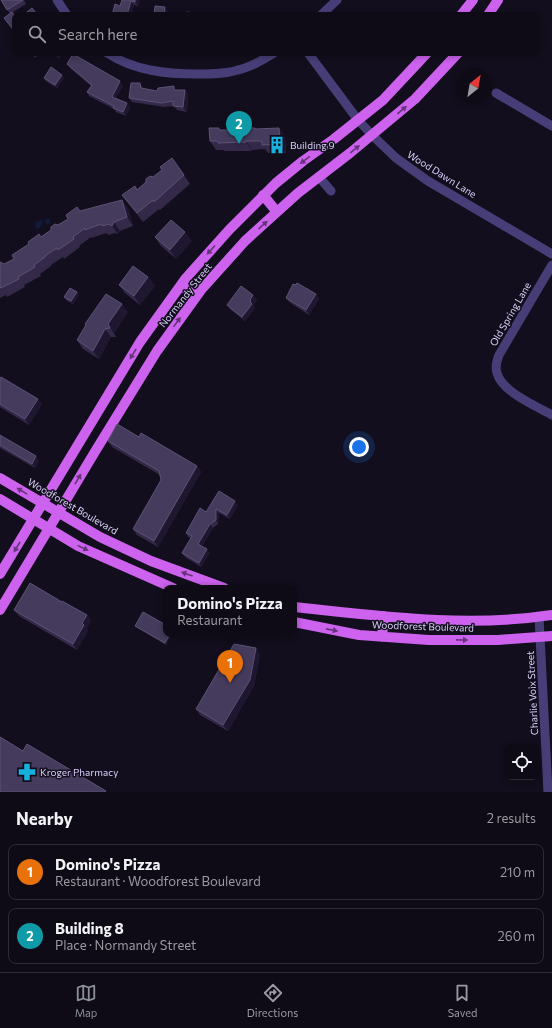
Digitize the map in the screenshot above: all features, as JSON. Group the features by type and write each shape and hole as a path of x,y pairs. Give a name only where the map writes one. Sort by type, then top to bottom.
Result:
{"main road":[{"path":"463,12 473,0"},
{"path":"490,12 498,0"},
{"name":"Normandy Street","path":"0,574 140,342 181,285 229,230 263,195 383,100 424,56"},
{"name":"Normandy Street","path":"0,610 156,351 196,297 246,241 277,212 298,193 415,99 455,56"},
{"path":"263,195 277,212"},
{"path":"181,285 196,297"},
{"path":"116,381 132,391"},
{"name":"Woodforest Boulevard","path":"0,478 100,537 151,561 216,585"},
{"path":"0,499 78,546 166,585"},
{"name":"Woodforest Boulevard","path":"297,607 433,620 483,622 552,616"},
{"path":"382,637 384,616"},
{"name":"Woodforest Boulevard","path":"297,623 359,635 429,640 498,640 552,636"}],"street":[{"path":"57,0 65,12"},
{"path":"324,12 337,0"},
{"path":"113,56 126,63 154,72 174,74 221,73 239,70 269,56"},
{"name":"Wood Dawn Lane","path":"310,56 358,120 396,158 411,170 552,254"},
{"path":"496,94 552,126"},
{"path":"319,177 330,191"},
{"name":"Old Spring Lane","path":"552,266 503,347 497,361 497,373 506,388 552,415"},
{"name":"Charlie Voix Street","path":"539,618 549,766 548,792"}],"water":[{"path":"48,218 50,219 50,223 47,225 45,221 43,221 40,228 36,228 35,224 37,221"}],"building":[{"path":"1,0 23,0 7,10"},
{"path":"122,0 135,0 135,2 131,1 128,12 113,12 115,4 120,6"},
{"path":"155,6 165,7 164,12 154,12"},
{"path":"32,8 35,12 27,12"},
{"path":"12,12 12,28 4,18"},
{"path":"72,56 76,56 120,81 112,97 127,103 123,112 113,108 114,106 87,92 92,85 67,64"},
{"path":"51,67 62,75 55,85 44,78"},
{"path":"131,83 140,83 141,88 157,91 158,88 174,86 174,90 185,90 183,107 173,106 173,101 161,103 129,98"},
{"path":"209,128 219,128 219,130 245,130 245,128 279,128 280,144 262,145 262,141 218,143 218,141 210,141"},
{"path":"172,158 184,175 154,202 153,200 137,213 122,195 135,186 137,190 146,182 146,179 150,176 153,177 162,170 160,167"},
{"path":"122,200 127,217 114,222 112,226 109,224 102,226 101,224 85,230 85,228 73,237 74,239 58,250 57,248 45,256 34,265 35,267 18,277 19,279 1,288 0,287 0,262 4,264 14,259 12,255 29,244 28,242 39,234 41,237 51,230 51,227 55,224 58,225 68,219 66,215 77,207 80,211"},
{"path":"171,220 185,232 170,250 155,237"},
{"path":"133,266 148,277 134,296 119,285"},
{"path":"297,283 316,294 306,310 286,298 293,284 295,285"},
{"path":"241,286 253,295 250,300 252,304 242,317 227,305"},
{"path":"70,288 77,292 71,301 64,297"},
{"path":"106,294 122,304 108,324 110,328 105,329 93,351 77,340 86,325 85,324"},
{"path":"1,377 38,399 25,419 0,404"},
{"path":"117,424 139,437 141,433 197,466 154,541 133,529 161,480 159,471 108,441"},
{"path":"0,435 36,456 32,464 0,445"},
{"path":"219,491 235,501 227,515 216,509 216,520 210,524 198,544 207,549 199,563 182,553 192,536 186,533 200,508 206,512"},
{"path":"30,583 87,615 82,623 84,625 73,644 14,610"},
{"path":"143,612 163,623 163,637 168,637 165,643 135,626"},
{"path":"234,644 256,648 250,680 223,725 196,709"},
{"path":"0,737 23,751 27,744 106,791 0,792"}],"place":[{"name":"Building 8","path":"239,144"},
{"name":"Building 9","path":"277,145"},
{"name":"Domino's Pizza","path":"230,683"},
{"name":"Kroger Pharmacy","path":"27,772"}]}
